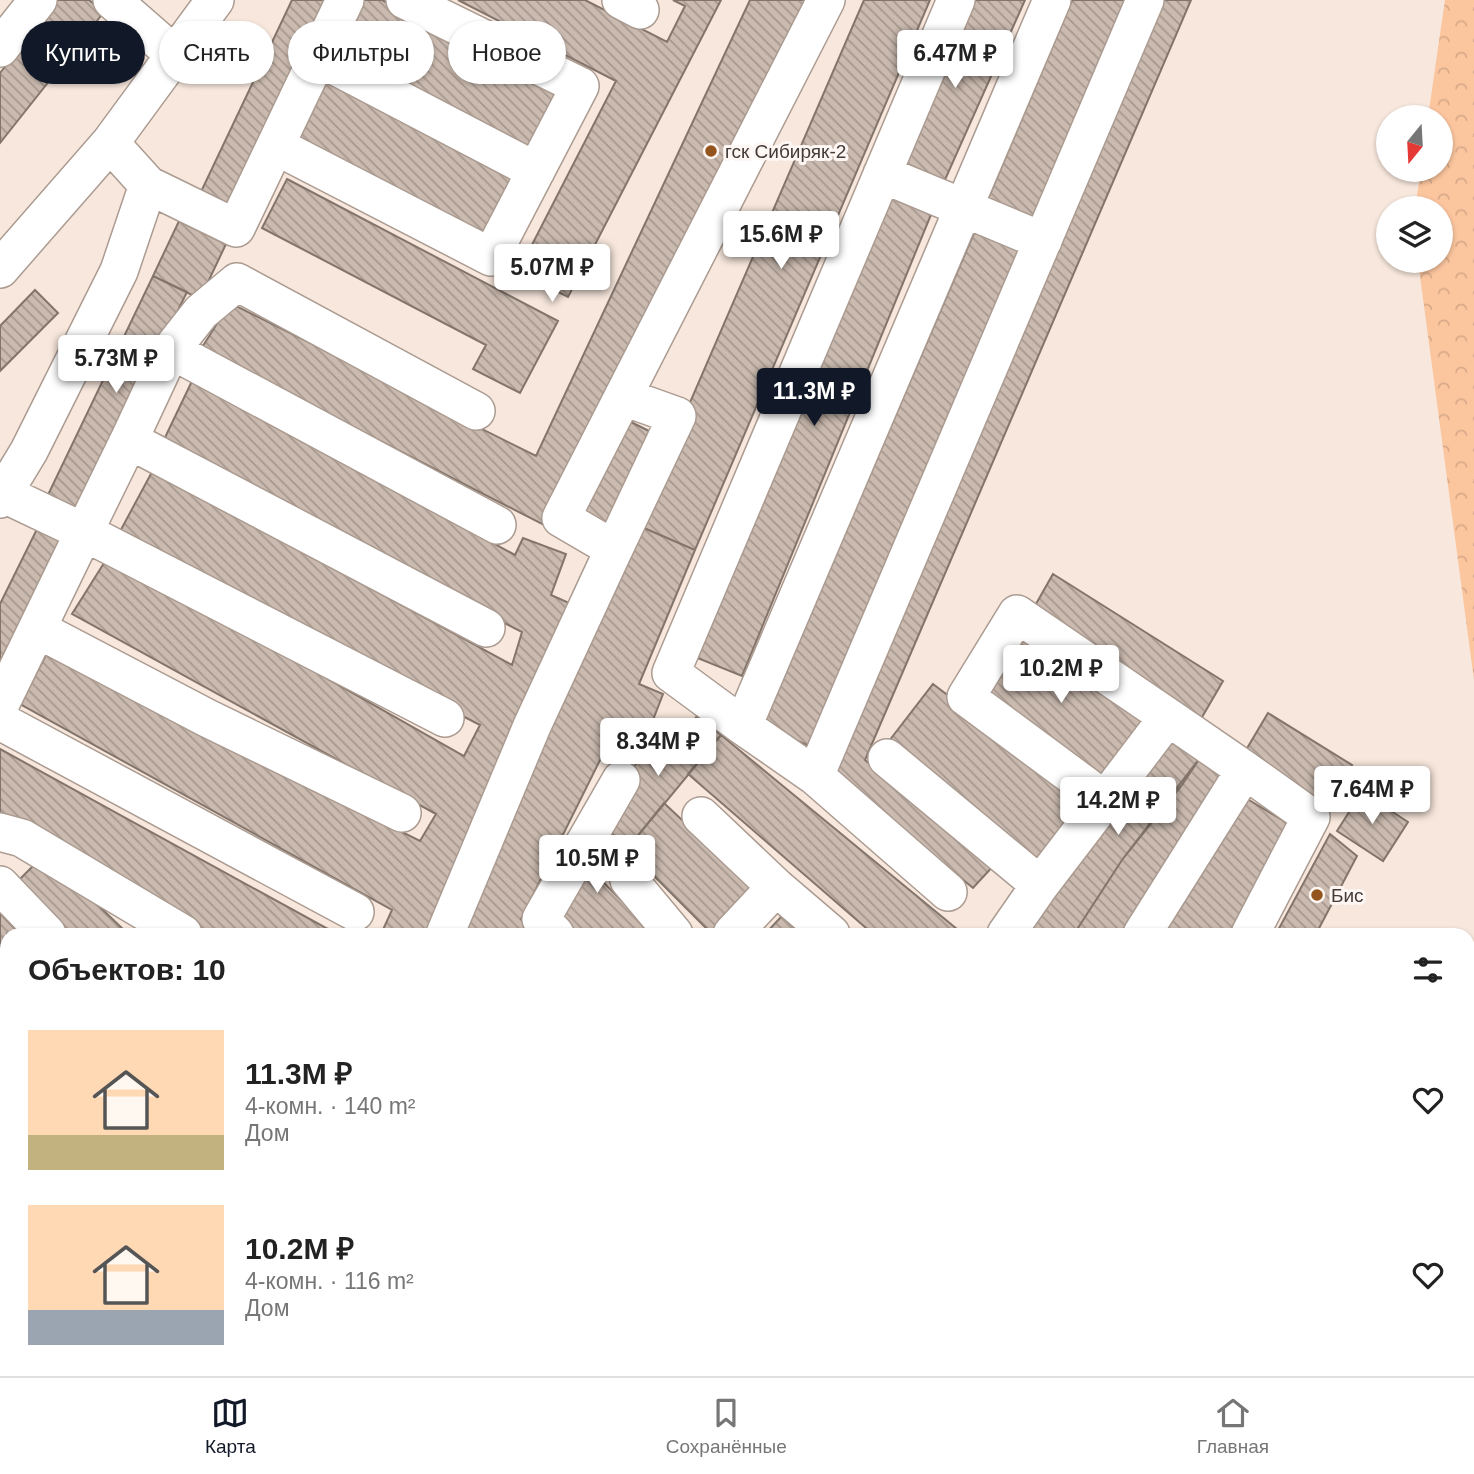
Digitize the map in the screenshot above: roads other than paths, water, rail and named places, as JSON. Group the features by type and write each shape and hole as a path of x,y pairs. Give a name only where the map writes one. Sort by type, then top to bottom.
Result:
{"street":[{"path":"0,48 37,0"},
{"path":"112,0 159,41"},
{"path":"200,21 215,0"},
{"path":"335,21 345,0"},
{"path":"276,146 491,257 580,86 405,0"},
{"path":"614,549 561,518 826,0"},
{"path":"948,892 815,776 671,673 956,0"},
{"path":"743,726 1052,0"},
{"path":"815,776 1145,0"},
{"path":"0,269 110,143 159,77"},
{"path":"110,143 148,185 236,228 305,84"},
{"path":"370,84 536,171"},
{"path":"882,174 1043,241"},
{"path":"148,185 119,271 29,451 1,495 84,532 445,718"},
{"path":"0,705 39,630 171,350 201,312 237,282 476,411"},
{"path":"171,350 497,525"},
{"path":"448,928 532,726 677,416 624,397"},
{"path":"129,440 486,628"},
{"path":"1105,800 966,697 1017,614 1311,817 1253,928"},
{"path":"39,630 207,718 402,813"},
{"path":"1010,928 1168,717"},
{"path":"0,721 355,912"},
{"path":"887,758 1040,886"},
{"path":"1146,928 1245,770"},
{"path":"549,928 541,919 621,780"},
{"path":"701,816 824,928"},
{"path":"0,832 22,838 173,928"},
{"path":"629,880 669,928"},
{"path":"0,885 41,928"},
{"path":"738,928 776,887"}],"place":[{"name":"гск Сибиряк-2","path":"711,151"},
{"name":"Бис","path":"1317,895"}]}
